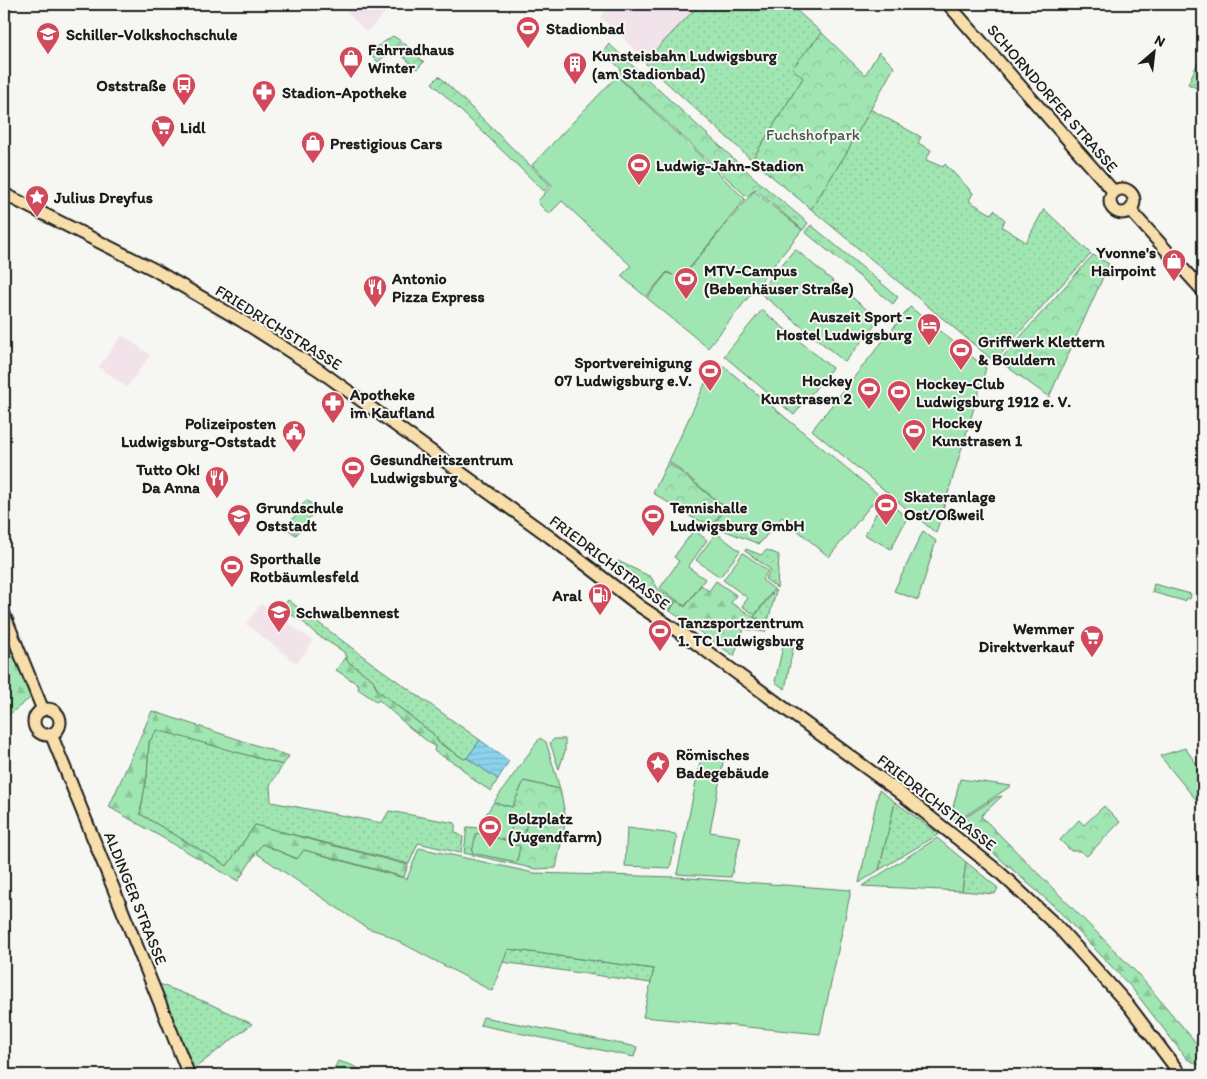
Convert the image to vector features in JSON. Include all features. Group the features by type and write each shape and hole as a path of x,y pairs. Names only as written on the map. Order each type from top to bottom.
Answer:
{"main road":[{"name":"SCHORNDORFER STRASSE","path":"948,4 1114,192"},
{"name":"SCHORNDORFER STRASSE","path":"1122,189 1130,193 1134,200 1130,210 1122,214 1113,210 1110,200 1114,192 1122,189"},
{"name":"FRIEDRICHSTRASSE","path":"4,194 152,269 242,321 319,370 550,537 641,607 694,642 895,789 992,866 1060,928 1129,1006 1181,1075"},
{"path":"1130,210 1203,291"},
{"path":"4,614 42,710"},
{"path":"50,709 58,716 59,727 51,734 44,734 36,727 35,717 42,710 50,709"},
{"name":"ALDINGER STRASSE","path":"51,734 189,1075"}],"shaded area":[{"path":"339,4 390,4 392,5 367,32"},
{"path":"612,4 700,4 646,60 600,17"},
{"path":"122,335 150,355 127,387 99,367"},
{"name":"Schwalbennest","path":"261,604 313,641 297,664 246,624"}],"green space":[{"path":"700,4 789,4 822,33 793,68 803,78 752,160 646,64 646,60"},
{"name":"Fuchshofpark","path":"822,33 865,75 879,52 894,67 847,152 811,209 752,160 803,78 792,68"},
{"path":"393,36 401,41 378,62 372,56 371,51"},
{"path":"403,42 424,62 417,69 395,49"},
{"path":"609,44 760,183 808,223 803,230 755,189 747,197 617,75 621,69 603,52"},
{"path":"1201,56 1203,57 1203,91 1188,84"},
{"path":"439,76 550,185 544,191 432,83"},
{"name":"Ludwig-Jahn-Stadion","path":"617,76 745,199 685,274 754,191 802,230 708,348 647,298 667,273 673,275 667,272 646,297 621,276 631,266 562,201 549,214 537,202 552,185 532,165"},
{"path":"870,109 921,137 918,143 931,150 926,160 943,167 945,164 973,193 969,201 991,214 994,210 1005,220 1002,227 1026,242 1044,209 1091,254 999,356 992,359 989,357 811,209 847,152"},
{"path":"811,225 898,297 893,304 805,232"},
{"path":"795,249 879,320 845,362 759,292"},
{"path":"1093,255 1109,264 1049,397 999,361"},
{"name":"Hockey-Club Ludwigsburg 1912 e. V.","path":"910,307 986,368 936,533 812,430"},
{"path":"762,310 832,368 794,415 724,356"},
{"path":"716,360 879,495 829,557 782,517 759,544 713,526 726,508 669,461"},
{"path":"668,462 725,508 712,525 693,518 653,493"},
{"name":"Skateranlage Ost/Oßweil","path":"884,498 907,518 891,549 865,535"},
{"path":"306,500 317,508 296,535 286,528"},
{"path":"694,530 707,540 688,567 705,579 685,606 660,588 679,561 674,557"},
{"path":"923,531 936,541 918,600 894,591"},
{"path":"716,533 740,551 720,577 696,560"},
{"path":"746,549 761,555 767,550 779,555 777,588 765,579 771,570 745,551"},
{"path":"743,553 768,571 762,580 774,589 755,615 742,606 748,598 723,580"},
{"path":"618,561 651,577 658,589 676,601 669,611 650,597 649,593 616,566"},
{"path":"716,581 736,595 731,603 767,625 765,632 744,629 734,656 670,611 676,601 685,607 701,585 709,591"},
{"path":"1154,584 1191,594 1190,599 1187,598 1184,601 1152,592"},
{"path":"776,591 767,625 754,617"},
{"path":"288,600 480,740 467,758 464,759 439,742 433,734 377,690 373,680 347,661 344,652 316,634 301,620 281,609"},
{"path":"4,624 34,695 7,716 4,715"},
{"path":"784,642 794,643 785,689 775,682"},
{"path":"346,656 347,661 373,680 377,690 433,734 439,743 464,759 467,758 498,779 491,791 474,780 459,766 434,751 435,747 379,700 377,702 358,689 359,685 336,670"},
{"path":"152,711 289,756 283,765 157,730 149,742 147,775 140,814 227,866 255,825 408,865 404,877 304,850 298,859 262,844 238,881 109,807"},
{"path":"157,729 283,765 270,785 271,802 382,823 389,811 455,823 455,832 463,837 461,853 418,843 409,864 255,825 227,866 140,814 147,775 149,742"},
{"path":"540,738 546,742 560,789 524,781 512,807 494,802"},
{"path":"554,739 565,739 565,751 559,769 550,743"},
{"path":"1185,748 1202,771 1197,801 1160,756"},
{"path":"702,753 724,757 710,832 741,837 731,877 677,874"},
{"path":"960,779 1011,786 957,821 951,816"},
{"path":"524,781 560,789 566,819 556,868 536,869 464,853 467,827 481,828 486,821 483,819 494,802 512,807"},
{"path":"879,790 895,802 879,870 859,883"},
{"path":"1002,796 981,816 1138,974 1198,1045 1203,1046 1203,1064 1201,1066 1187,1059 1131,987 1055,907 958,822 997,797"},
{"path":"895,802 939,834 879,870"},
{"path":"1104,806 1120,822 1087,856 1080,851 1071,851 1060,840 1079,820 1084,825"},
{"path":"514,815 528,818 524,836 510,834"},
{"path":"627,828 675,834 677,838 670,868 625,866"},
{"name":"Bolzplatz (Jugendfarm)","path":"476,833 509,841 508,843 520,846 517,862 472,853"},
{"path":"937,838 966,862 962,891 862,886"},
{"path":"262,844 297,859 304,850 407,879 419,848 534,873 676,877 851,890 820,1034 643,1017 654,969 508,949 492,991 383,933 367,928 256,853"},
{"path":"966,862 998,888 995,894 962,891"},
{"path":"508,949 654,969 651,983 502,962"},
{"path":"157,983 208,1003 252,1024 191,1071"},
{"path":"483,1017 637,1047 634,1057 480,1025"},
{"path":"338,1061 351,1065 372,1075 331,1075"}],"water":[{"path":"480,740 509,761 498,779 467,758"}],"place":[{"name":"Stadionbad","path":"528,49"},
{"name":"Schiller-Volkshochschule","path":"48,55"},
{"name":"Fahrradhaus Winter","path":"351,79"},
{"name":"Kunsteisbahn Ludwigsburg (am Stadionbad)","path":"575,85"},
{"name":"Oststraße","path":"184,106"},
{"name":"Stadion-Apotheke","path":"264,113"},
{"name":"Lidl","path":"163,148"},
{"name":"Prestigious Cars","path":"313,164"},
{"name":"Ludwig-Jahn-Stadion","path":"639,186"},
{"name":"Julius Dreyfus","path":"37,218"},
{"name":"Yvonne's Hairpoint","path":"1174,282"},
{"name":"MTV-Campus (Bebenhäuser Straße)","path":"686,300"},
{"name":"Antonio Pizza Express","path":"375,308"},
{"name":"Auszeit Sport - Hostel Ludwigsburg","path":"929,346"},
{"name":"Griffwerk Klettern & Bouldern","path":"961,371"},
{"name":"Sportvereinigung 07 Ludwigsburg e.V.","path":"710,392"},
{"name":"Hockey Kunstrasen 2","path":"869,410"},
{"name":"Hockey-Club Ludwigsburg 1912 e. V.","path":"899,413"},
{"name":"Apotheke im Kaufland","path":"333,424"},
{"name":"Hockey Kunstrasen 1","path":"914,452"},
{"name":"Polizeiposten Ludwigsburg-Oststadt","path":"294,453"},
{"name":"Gesundheitszentrum Ludwigsburg","path":"353,489"},
{"name":"Tutto Ok! Da Anna","path":"217,499"},
{"name":"Skateranlage Ost/Oßweil","path":"886,526"},
{"name":"Grundschule Oststadt","path":"239,537"},
{"name":"Tennishalle Ludwigsburg GmbH","path":"653,537"},
{"name":"Sporthalle Rotbäumlesfeld","path":"232,588"},
{"name":"Aral","path":"600,616"},
{"name":"Schwalbennest","path":"279,633"},
{"name":"Tanzsportzentrum 1. TC Ludwigsburg","path":"660,652"},
{"name":"Wemmer Direktverkauf","path":"1092,658"},
{"name":"Römisches Badegebäude","path":"658,784"},
{"name":"Bolzplatz (Jugendfarm)","path":"490,848"}]}
